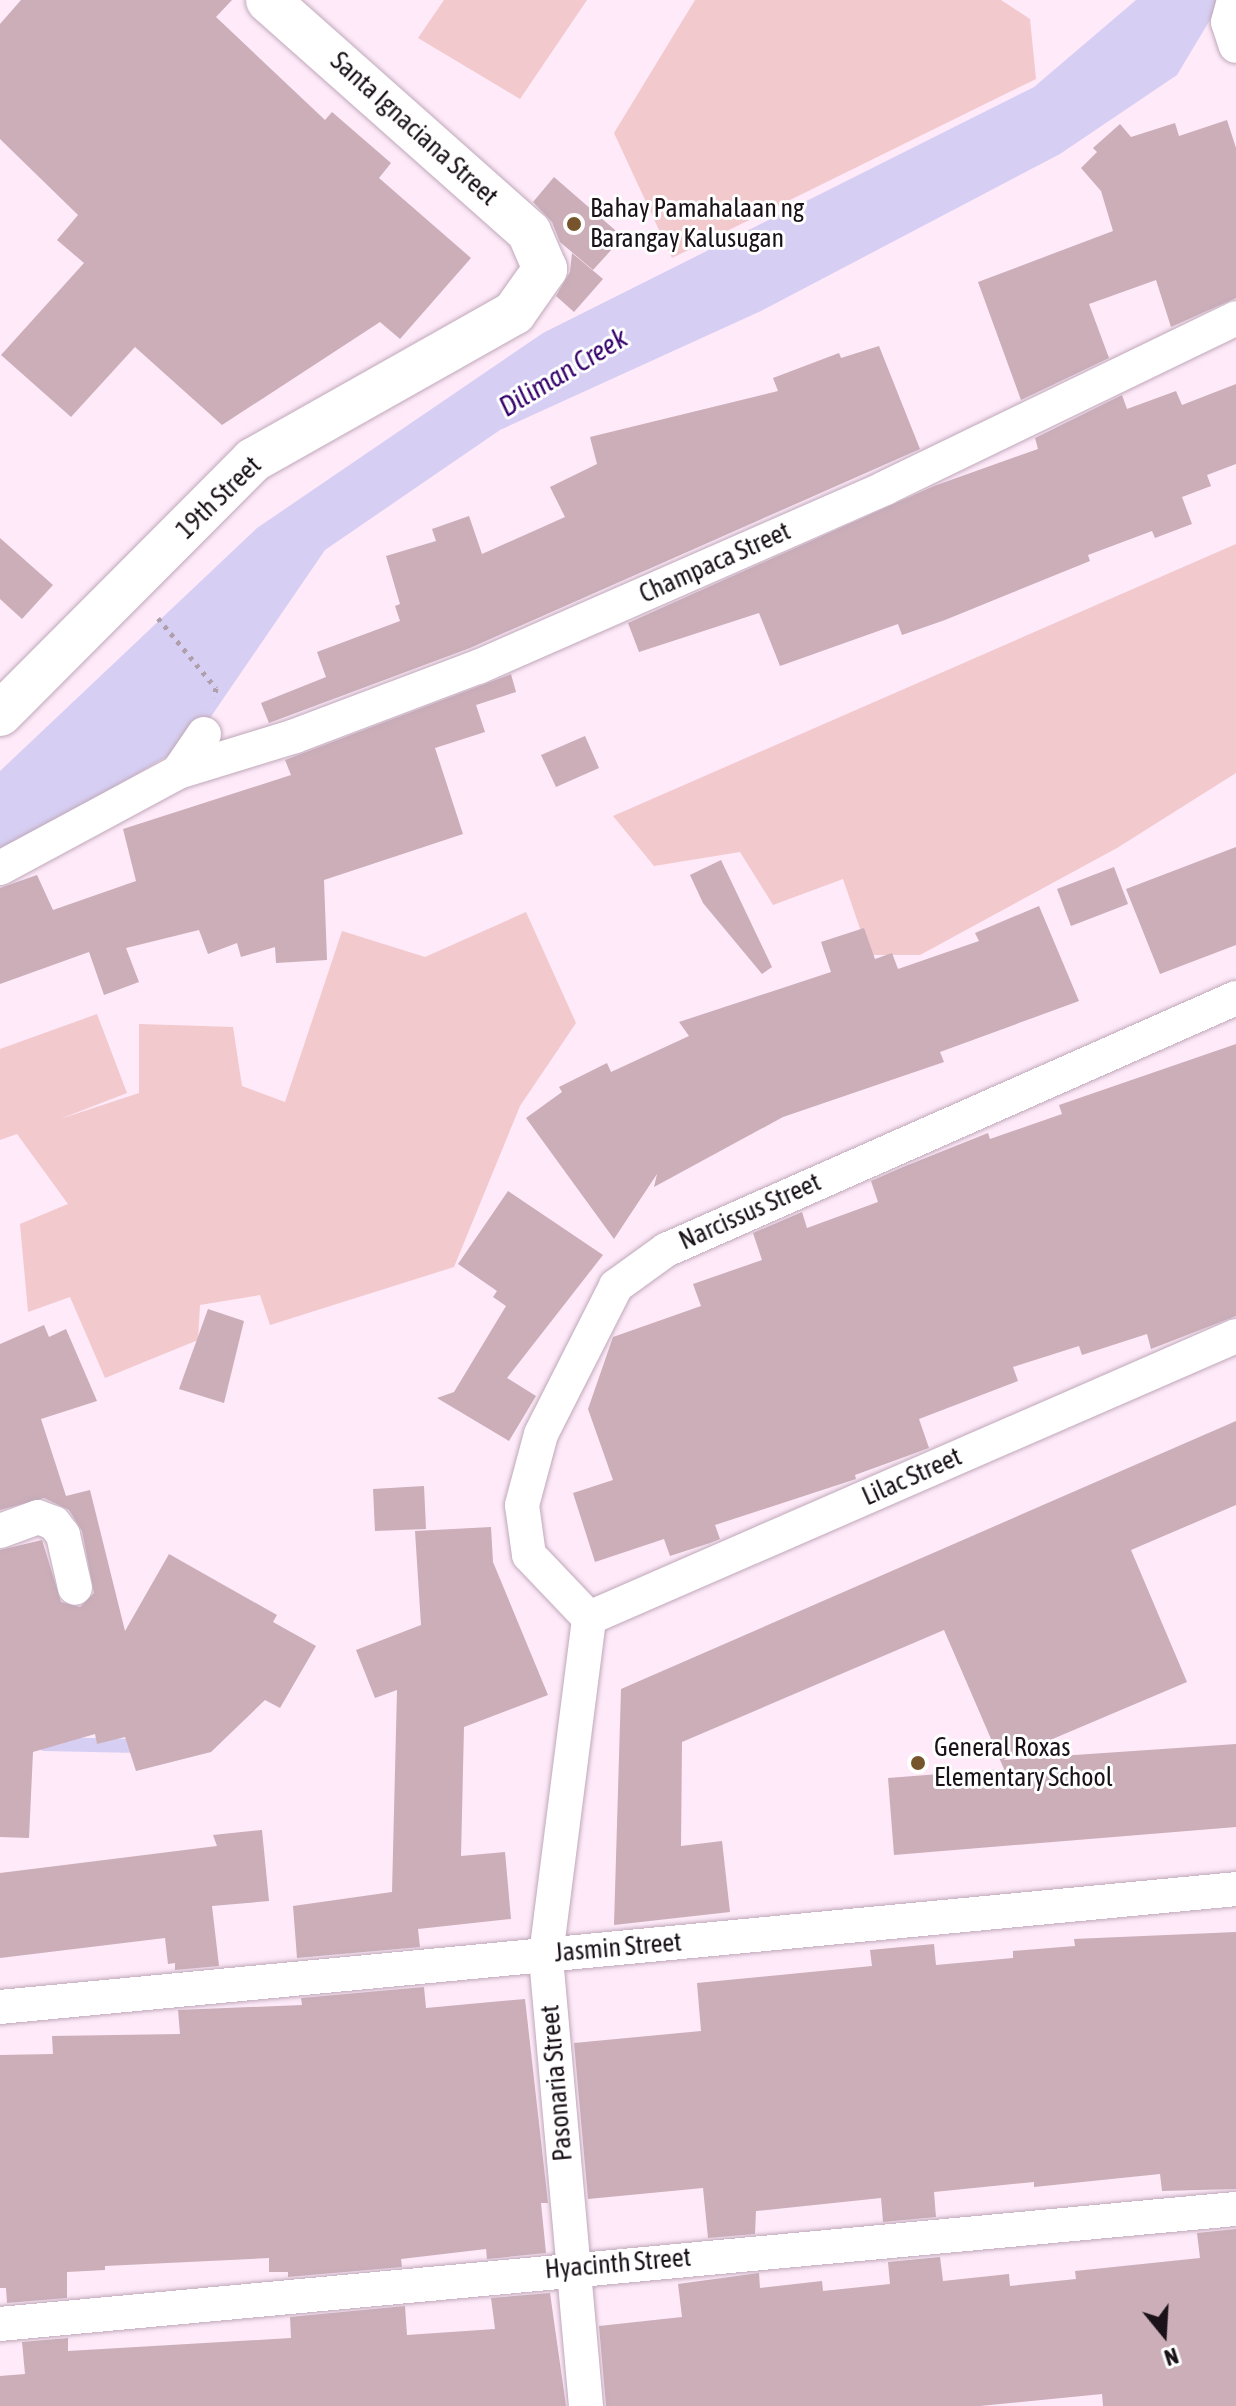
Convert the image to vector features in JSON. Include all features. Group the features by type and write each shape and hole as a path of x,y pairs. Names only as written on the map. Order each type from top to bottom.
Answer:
{"street":[{"name":"Santa Ignaciana Street","path":"268,0 529,232 545,269"},
{"path":"1234,0 1228,22 1236,46"},
{"name":"19th Street","path":"0,714 253,460 514,313 545,269"},
{"name":"Champaca Street","path":"0,868 178,772 295,736 478,667 885,488 1236,318"},
{"path":"178,772 204,734"},
{"name":"Narcissus Street","path":"589,1618 529,1555 522,1505 541,1434 616,1286 666,1250 1236,998"},
{"name":"Lilac Street","path":"589,1618 1236,1336"},
{"path":"0,1531 38,1517 54,1523 63,1535 75,1588"},
{"name":"Pasonaria Street","path":"586,2406 546,1955 589,1618"},
{"name":"Jasmin Street","path":"0,2007 1236,1889"},
{"name":"Hyacinth Street","path":"0,2324 1236,2209"}],"path":[{"path":"149,607 216,688"}],"shaded area":[{"path":"444,0 587,0 520,99 418,38"},
{"path":"695,0 1001,0 1030,19 1036,79 672,258 614,133"},
{"path":"1236,544 1236,773 1117,848 920,955 869,955 843,879 773,905 740,852 654,866 613,816"},
{"path":"526,912 576,1023 520,1106 454,1267 270,1325 260,1295 200,1305 198,1340 105,1378 70,1297 28,1312 20,1224 68,1204 17,1134 0,1140 0,1049 97,1014 127,1093 60,1119 139,1093 139,1024 233,1027 242,1086 285,1102 342,931 425,957"}],"water":[{"name":"Diliman Creek","path":"1136,0 1222,0 1177,75 1060,154 761,311 500,430 325,550 195,740 0,854 0,771 257,528 543,333 1034,87"}],"building":[{"path":"21,0 232,0 216,17 325,120 332,112 391,163 379,178 471,258 400,339 380,322 222,425 135,347 71,417 1,355 84,263 57,240 78,215 0,139 0,24"},
{"path":"1227,120 1236,148 1236,298 1171,327 1156,280 1089,304 1109,358 1021,400 978,282 1113,231 1101,191 1081,168 1097,152 1093,148 1120,124 1131,137 1175,123 1179,136"},
{"name":"Bahay Pamahalaan ng Barangay Kalusugan","path":"554,177 623,237 593,270 560,242 552,222 533,202"},
{"path":"572,253 603,279 574,312 556,296 570,272"},
{"path":"879,346 920,449 470,648 269,723 261,703 326,677 317,652 400,621 395,606 400,604 386,556 436,541 432,529 469,516 482,554 565,517 550,487 597,464 590,437 778,391 773,378 839,353 841,358"},
{"path":"1236,384 1236,464 1207,475 1211,486 1182,497 1192,524 1155,538 1152,531 1088,555 1090,561 902,635 898,624 780,666 759,613 639,652 628,623 934,486 1038,449 1035,438 1122,395 1127,409 1176,391 1182,405"},
{"path":"0,538 53,585 22,619 0,599"},
{"path":"511,674 516,692 476,705 485,732 435,748 463,834 324,880 327,960 276,963 275,947 241,957 237,943 208,954 199,930 126,948 139,982 104,995 89,952 0,984 0,888 37,875 53,910 136,881 123,829 291,775 285,760"},
{"path":"585,736 599,768 556,787 541,755"},
{"path":"1236,847 1236,945 1160,974 1126,889"},
{"path":"721,860 772,967 762,974 703,903 690,875"},
{"path":"1114,867 1128,904 1071,926 1057,889"},
{"path":"1039,906 1079,1001 940,1052 944,1062 783,1117 654,1187 657,1174 614,1239 526,1118 562,1092 559,1087 607,1063 611,1072 689,1036 679,1022 831,972 821,942 864,928 875,959 892,953 898,969 979,941 975,933"},
{"path":"1236,1044 1236,1316 1151,1349 1147,1334 1082,1355 1079,1346 1013,1367 1018,1381 919,1419 929,1448 855,1475 856,1479 715,1525 720,1539 710,1543 670,1556 664,1539 595,1562 573,1493 613,1480 588,1409 613,1337 701,1306 693,1284 762,1260 753,1233 802,1212 807,1228 878,1202 871,1181 988,1133 990,1139 1062,1114 1059,1105"},
{"path":"508,1191 603,1255 507,1378 536,1396 509,1441 437,1398 454,1392 506,1306 493,1297 497,1291 458,1264"},
{"path":"208,1309 244,1321 224,1403 179,1389"},
{"path":"44,1325 49,1337 66,1329 97,1401 41,1419 66,1496 90,1490 125,1631 169,1554 277,1615 273,1622 316,1646 280,1708 265,1700 211,1752 136,1771 125,1737 97,1744 95,1734 33,1752 29,1838 0,1837 0,1550 42,1540 61,1602 80,1607 94,1593 82,1531 69,1510 44,1498 0,1510 0,1344"},
{"path":"1236,1421 1236,1505 1131,1550 1187,1682 1003,1760 1236,1744 1236,1827 894,1855 888,1778 1004,1769 944,1630 682,1742 681,1846 722,1841 730,1912 614,1925 621,1689"},
{"path":"424,1486 426,1529 375,1531 373,1489"},
{"path":"491,1527 493,1562 548,1695 464,1727 461,1856 505,1852 511,1919 418,1929 420,1947 297,1958 293,1906 392,1892 397,1690 375,1698 356,1650 421,1625 415,1531"},
{"path":"262,1830 269,1901 212,1906 219,1966 175,1970 175,1963 168,1964 165,1938 0,1958 0,1873 217,1846 213,1835"},
{"path":"1236,1932 1236,2189 1162,2191 1160,2174 1034,2187 1034,2182 934,2192 936,2217 883,2222 881,2198 756,2211 755,2234 708,2238 703,2188 588,2199 574,2043 701,2031 697,1983 872,1966 870,1950 934,1944 936,1965 1013,1958 1013,1951 1075,1946 1074,1939"},
{"path":"424,1987 426,2008 525,1999 548,2203 541,2203 546,2253 487,2259 486,2249 401,2259 402,2267 288,2277 288,2272 269,2272 269,2258 105,2266 105,2270 67,2272 67,2298 7,2303 6,2288 0,2288 0,2055 53,2054 52,2036 180,2034 178,2010 302,2005 301,1998"},
{"path":"1236,2229 1236,2406 1103,2406 1102,2394 980,2406 606,2406 599,2326 682,2317 678,2284 759,2273 760,2288 822,2281 823,2291 890,2284 888,2262 940,2257 943,2281 1009,2274 1010,2286 1076,2279 1075,2271 1200,2258 1197,2233"},
{"path":"550,2293 566,2406 0,2406 0,2376 25,2374 22,2342 68,2338 68,2351 291,2338 290,2317 405,2306 407,2335 495,2329 491,2298"}],"waterway":[{"path":"44,1744 139,1746"}],"place":[{"name":"Bahay Pamahalaan ng Barangay Kalusugan","path":"574,224"},
{"name":"General Roxas Elementary School","path":"918,1763"}]}
